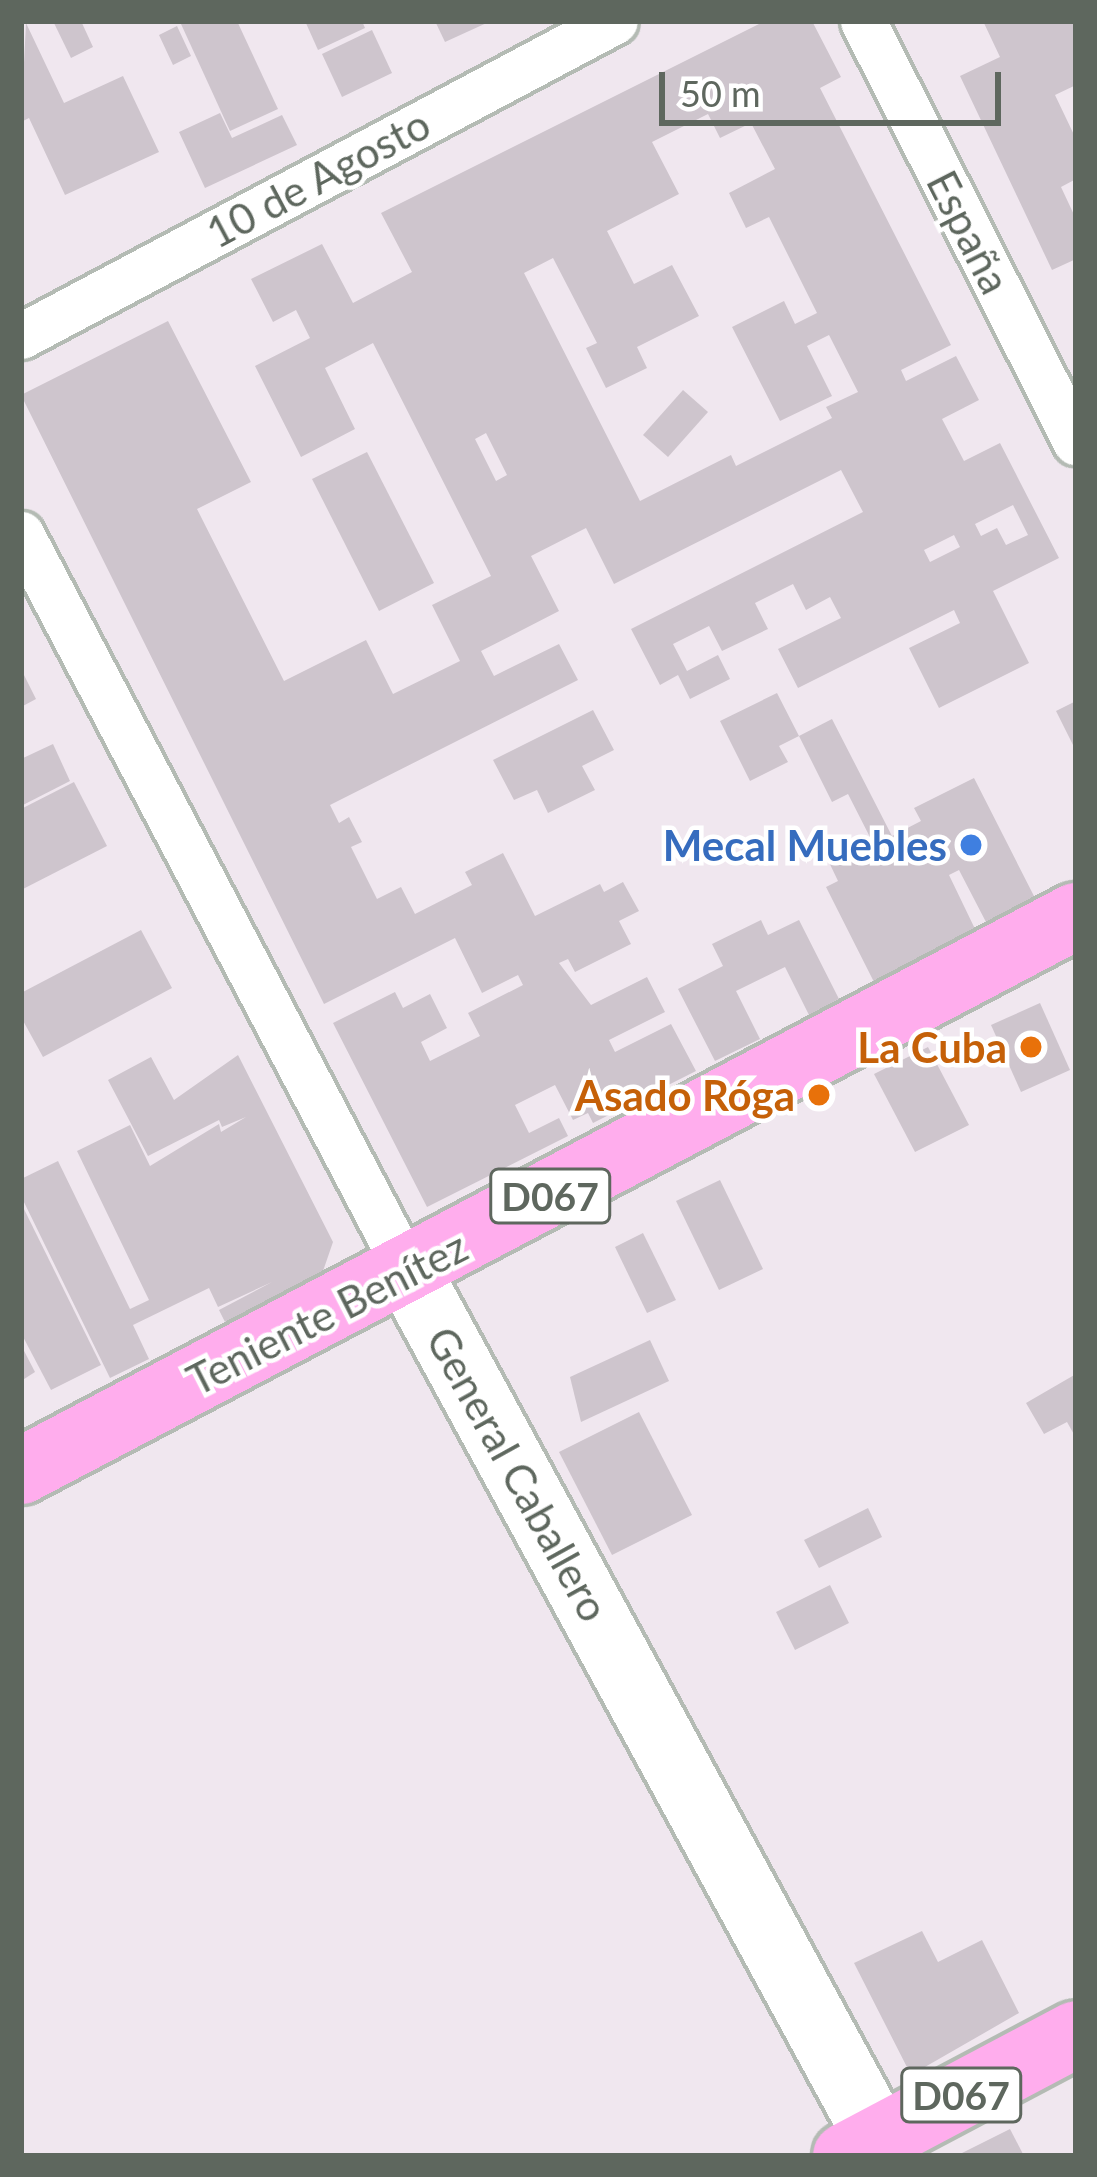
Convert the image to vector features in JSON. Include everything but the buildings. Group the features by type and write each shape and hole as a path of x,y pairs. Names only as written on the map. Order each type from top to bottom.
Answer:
{"main road":[{"name":"Teniente Benítez","path":"21,1471 408,1272 1076,916"},
{"name":"D067","path":"871,2150 1076,2034"}],"street":[{"name":"10 de Agosto","path":"21,336 615,21"},
{"name":"España","path":"863,21 1076,442"},
{"name":"General Caballero","path":"21,534 871,2150"}],"place":[{"name":"Mecal Muebles","path":"971,845"},
{"name":"La Cuba","path":"1031,1047"},
{"name":"Asado Róga","path":"819,1095"}]}
